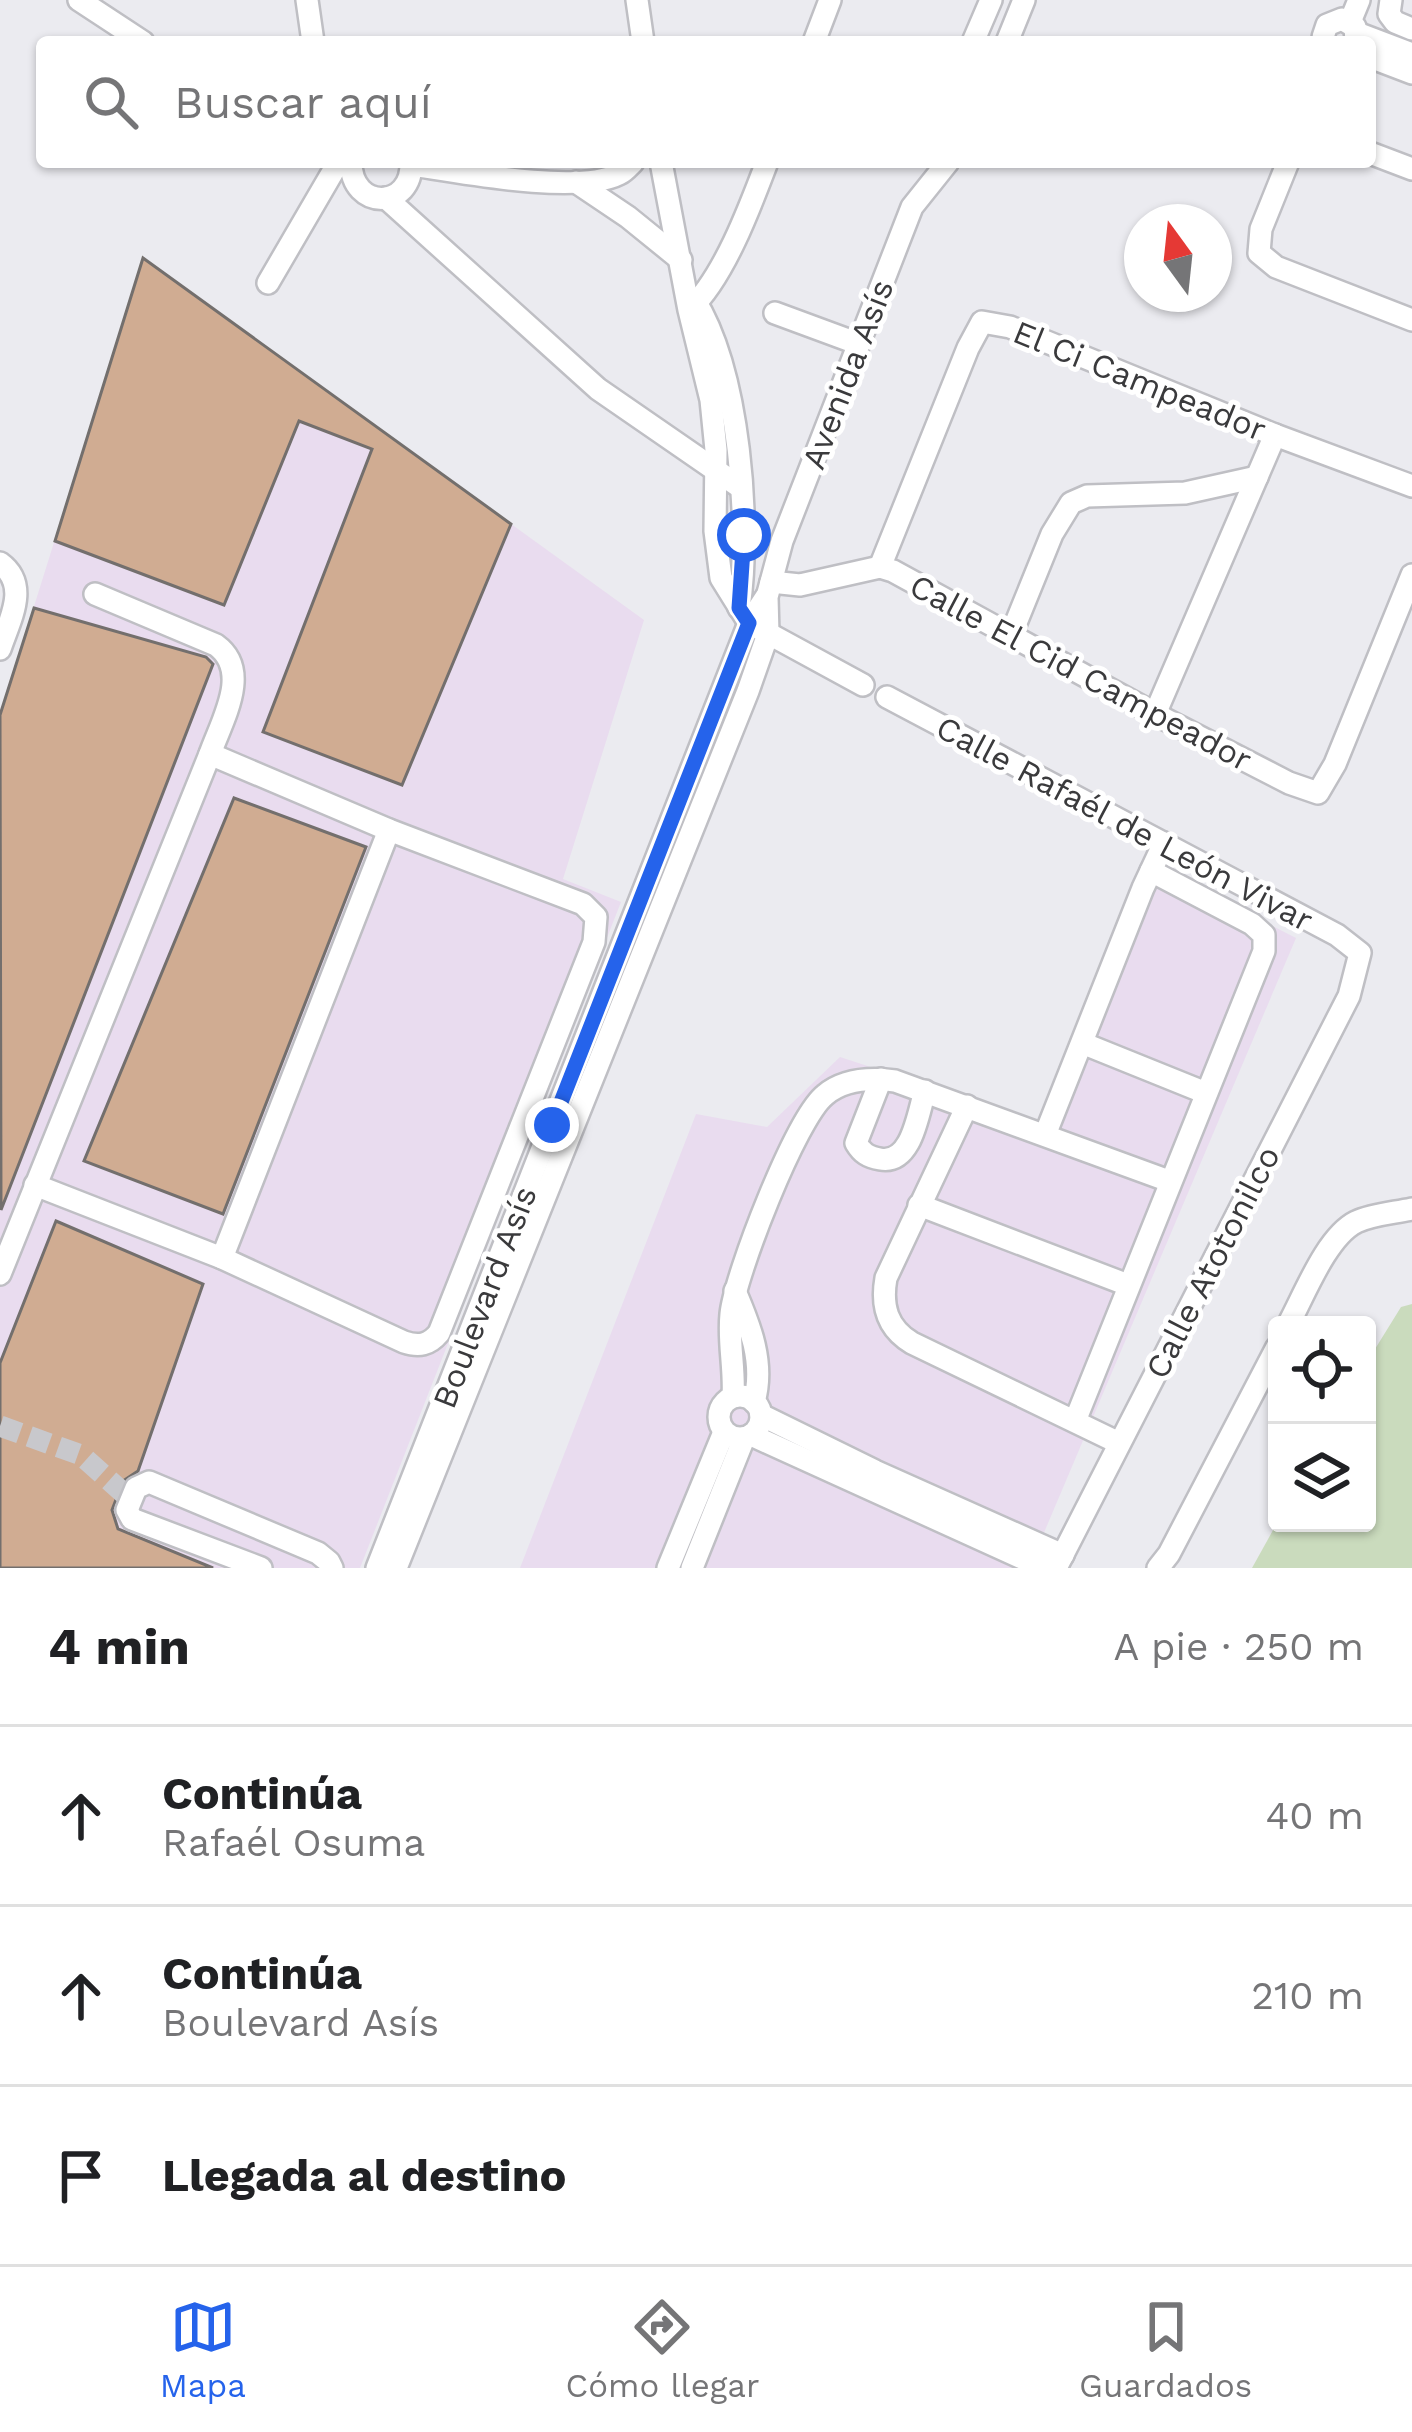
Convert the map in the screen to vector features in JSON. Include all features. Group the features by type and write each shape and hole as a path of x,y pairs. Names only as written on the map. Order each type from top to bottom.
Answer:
{"street":[{"path":"79,0 134,36"},
{"path":"307,0 312,36"},
{"path":"637,0 642,36"},
{"path":"816,36 830,0"},
{"path":"976,36 991,0"},
{"path":"1009,36 1024,0"},
{"path":"1324,36 1332,21 1349,23 1359,0"},
{"path":"1391,0 1389,14 1412,29"},
{"path":"1376,36 1412,54"},
{"path":"1376,59 1412,73"},
{"path":"1376,155 1412,169"},
{"path":"268,283 343,168"},
{"path":"345,168 364,194 386,198 406,187 412,168"},
{"path":"440,168 576,182 604,179 626,168"},
{"path":"662,168 711,400 721,578 752,622 863,685"},
{"path":"690,300 714,279 765,168"},
{"path":"911,207 923,168"},
{"name":"Avenida Asís","path":"752,622 769,589 782,542 911,207 943,168"},
{"path":"1286,168 1261,229 1258,253 1276,267 1412,320"},
{"path":"576,182 681,260"},
{"path":"386,198 598,388 740,487"},
{"path":"690,300 720,357 735,430 752,622"},
{"path":"775,313 860,344"},
{"name":"El Ci Campeador","path":"880,567 982,322 1010,327 1412,487"},
{"path":"1155,714 1275,435"},
{"path":"1011,635 1052,534 1071,503 1087,496 1185,493 1257,477"},
{"path":"0,563 14,576 17,587 0,649"},
{"name":"Calle El Cid Campeador","path":"769,589 880,567 893,571 1155,714 1289,783 1318,793 1335,764 1412,574"},
{"path":"0,1274 210,754 234,677 226,652 94,594"},
{"name":"Boulevard Asís","path":"396,1568 506,1269 644,920 684,788 752,622"},
{"name":"Boulevard Asís","path":"644,920 706,795 752,622"},
{"name":"Calle Rafaél de León Vivar","path":"887,697 1337,935 1360,953"},
{"path":"35,1185 222,1258 404,1342 422,1345 434,1339 594,943 596,916 584,904 389,830 210,754"},
{"path":"684,788 706,795"},
{"path":"222,1258 389,830"},
{"path":"1045,1135 1164,843"},
{"path":"1075,1420 1264,951 1264,935 1252,924 1150,872"},
{"name":"Calle Atotonilco","path":"1054,1564 1349,996 1360,953"},
{"path":"1082,1042 1206,1093"},
{"path":"692,1568 759,1373 752,1332 735,1290 791,1145 828,1092 847,1083 881,1079 1169,1181"},
{"path":"881,1079 856,1143 865,1155 883,1160 892,1160 905,1148 925,1091"},
{"path":"967,1106 886,1278 883,1295 891,1324 912,1343 1119,1443"},
{"path":"919,1205 1128,1285"},
{"path":"1293,1316 1325,1255 1347,1228 1360,1220 1412,1209"},
{"name":"Boulevard Asís","path":"377,1568 506,1269"},
{"path":"1165,1563 1268,1364"},
{"path":"744,1420 1054,1564"},
{"path":"668,1568 744,1420"},
{"path":"261,1568 132,1519 127,1510 136,1488 149,1482 182,1495 318,1553 332,1568"}],"shaded area":[{"path":"143,258 644,620 563,879 621,902 360,1568 0,1568 0,715"},
{"path":"1146,861 1296,938 1029,1568 520,1568 696,1114 767,1127 840,1057 1042,1123"}],"green space":[{"path":"1412,1304 1412,1568 1252,1568 1272,1532 1376,1532 1376,1347 1401,1307"}],"building":[{"path":"143,258 511,524 402,785 263,732 372,449 299,421 224,605 55,541"},
{"path":"34,608 206,657 213,664 1,1210 0,715"},
{"path":"234,798 366,847 223,1214 84,1161"},
{"path":"56,1221 203,1284 138,1471 123,1481 112,1510 118,1529 213,1568 0,1568 0,1363"}],"tunnel":[{"path":"0,1426 81,1455 129,1498"}],"route":[{"path":"552,1125 749,623 739,608 744,535"}]}
